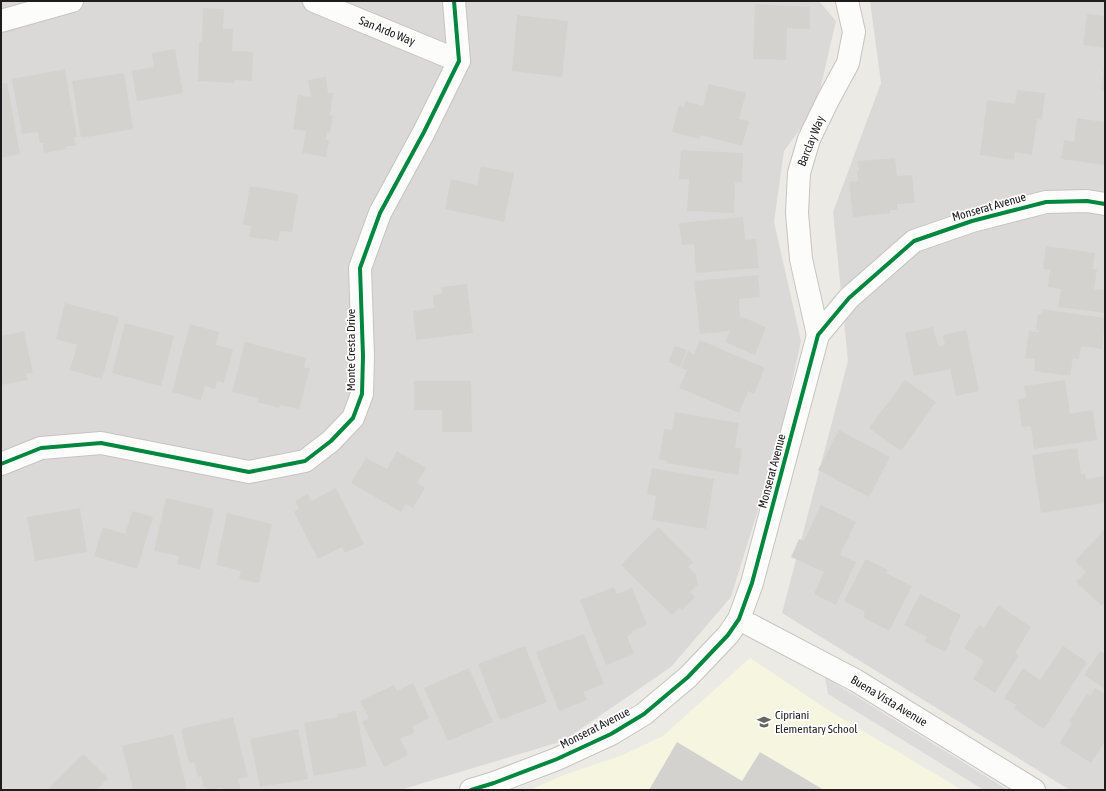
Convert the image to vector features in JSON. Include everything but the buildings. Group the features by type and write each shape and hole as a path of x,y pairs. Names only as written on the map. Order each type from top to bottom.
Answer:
{"street":[{"path":"1,21 72,1"},
{"name":"San Ardo Way","path":"314,1 459,61"},
{"path":"454,1 459,61"},
{"name":"Barclay Way","path":"818,335 801,259 797,212 798,173 809,139 848,63 854,32 847,1"},
{"name":"Monte Cresta Drive","path":"1,464 41,448 101,443 249,472 305,461 331,441 353,418 362,394 363,356 360,268 380,213 424,132 459,61"},
{"name":"Monserat Avenue","path":"471,790 494,783 557,759 611,734 644,714 688,676 728,635 739,619 752,583 818,335 849,298 914,241 972,221 1046,202 1087,201 1105,204"},
{"name":"Buena Vista Avenue","path":"739,619 856,680 1034,790"}],"shaded area":[{"path":"1,1 819,1 836,21 816,107 784,151 774,222 801,341 779,442 731,597 671,667 563,741 400,790 1,790"},
{"path":"870,1 1105,1 1105,790 1070,790 782,613 848,361 833,212 881,83"},
{"name":"Cipriani Elementary School","path":"750,658 826,709 962,790 530,790 564,775 623,755 663,736"},
{"path":"825,677 1008,790 984,790 828,694"}],"cycle path":[{"path":"1,464 41,448 101,443 249,472 305,461 331,441 353,418 362,394 363,356 360,268 380,213 424,132 459,61 454,1"},
{"path":"471,790 494,783 557,759 611,734 644,714 688,677 728,635 739,619 752,583 818,335 849,298 914,241 972,221 1046,202 1087,201 1105,204"}],"place":[{"name":"Cipriani Elementary School","path":"764,722"}]}
